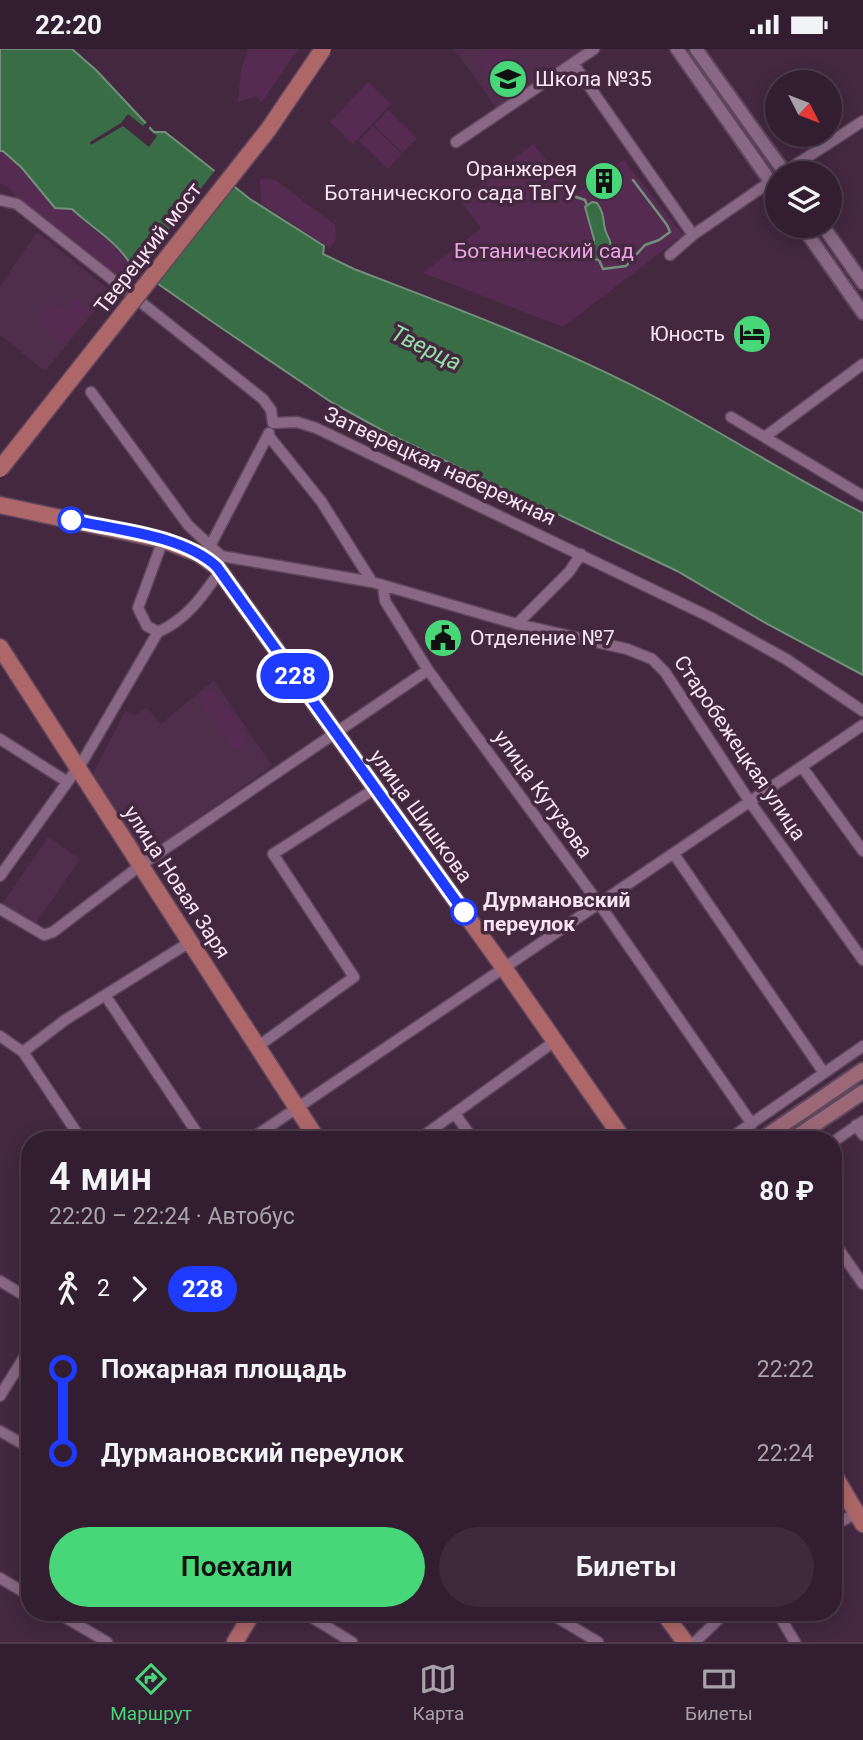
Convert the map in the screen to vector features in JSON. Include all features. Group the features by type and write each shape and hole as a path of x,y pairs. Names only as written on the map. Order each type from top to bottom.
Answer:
{"main road":[{"name":"Тверецкий мост","path":"0,457 255,135 315,49"},
{"name":"Тверецкий мост","path":"0,469 262,138 323,49"},
{"name":"Старобежецкая улица","path":"0,505 163,540 213,558"},
{"name":"улица Шишкова","path":"213,558 617,1131"},
{"name":"улица Новая Заря","path":"0,647 312,1131"},
{"path":"774,1131 863,1070"},
{"path":"805,1131 863,1092"},
{"path":"842,1486 861,1515"},
{"path":"235,1642 248,1621"},
{"path":"670,1621 685,1642"}],"street":[{"path":"456,142 594,49"},
{"path":"677,49 765,169"},
{"path":"696,49 775,161"},
{"path":"573,63 693,235"},
{"path":"802,161 863,121"},
{"path":"670,255 693,235 765,189"},
{"path":"0,200 17,204 263,399 271,410 273,423 189,613 175,625 158,632 77,767 0,876"},
{"path":"811,238 861,309"},
{"path":"831,238 863,283"},
{"path":"766,436 863,364"},
{"name":"улица Шишкова","path":"91,392 213,558"},
{"path":"731,417 863,496"},
{"name":"Затверецкая набережная","path":"273,423 297,422 316,428 581,554 710,617 786,659 863,711"},
{"path":"268,435 321,501 372,582"},
{"path":"158,632 147,626 138,608 163,540"},
{"path":"517,624 569,572 581,554"},
{"name":"Старобежецкая улица","path":"213,558 372,582 517,624 627,649 652,659 670,678 750,802 863,960"},
{"name":"улица Кутузова","path":"383,586 385,601 428,670 600,905 751,1124"},
{"path":"0,909 44,936 53,932 141,865 428,670"},
{"path":"263,1131 863,725"},
{"path":"0,739 66,781"},
{"path":"802,767 863,851"},
{"path":"257,1047 354,977 273,854 376,788"},
{"path":"674,854 824,1073"},
{"path":"23,1052 65,1020 190,942"},
{"path":"105,995 196,1131"},
{"path":"0,1036 23,1052 76,1131"},
{"path":"431,1131 555,1041"},
{"path":"741,1131 863,1046"},
{"path":"455,1114 467,1131"},
{"path":"842,1136 860,1123 863,1135"},
{"path":"842,1254 863,1284"},
{"path":"0,1281 21,1294"},
{"path":"0,1397 21,1363"},
{"path":"0,1431 21,1443"},
{"path":"842,1523 861,1515"},
{"path":"0,1578 21,1591"},
{"path":"71,1621 107,1642"},
{"path":"318,1621 352,1642"},
{"path":"563,1621 598,1642"},
{"path":"695,1642 717,1621"},
{"path":"782,1621 794,1642"}],"shaded area":[{"name":"Школа №35","path":"454,49 582,49 498,110"},
{"path":"37,232 111,291 45,371 0,335 0,286"},
{"path":"214,680 272,766 143,857 93,774 125,711 136,716 146,707 161,724"},
{"path":"48,837 80,859 35,925 3,903"}],"green space":[{"path":"249,49 298,49 261,103 256,96 238,102 241,69"},
{"path":"487,49 508,49 531,79 505,98 475,58"},
{"path":"683,49 687,49 768,161 765,161 765,165"},
{"path":"368,82 391,104 353,144 330,122"},
{"path":"388,110 417,138 403,153 374,125"},
{"path":"373,126 402,154 388,169 359,141"},
{"name":"Ботанический сад","path":"533,144 575,195 624,160 683,235 563,327 423,273 481,228 460,200"},
{"path":"3,150 40,191 72,209 89,226 122,250 131,265 121,281 20,202 8,187 0,184 0,151"},
{"path":"260,179 275,180 335,225 336,239 330,248 261,203"},
{"path":"76,299 91,311 63,345 44,328 38,318 52,301 66,311"},
{"path":"208,689 225,704 243,729 247,742 242,747 236,748 230,744 201,705 200,695"}],"water":[{"name":"Тверца","path":"0,49 72,49 97,71 154,132 165,132 250,199 324,246 323,254 354,269 518,333 638,388 863,513 863,675 769,625 677,571 389,434 331,402 131,265 111,242 72,209 55,208 22,168 0,151"},
{"path":"592,202 597,203 600,208 610,241 601,260 591,259 594,239 585,207"}],"pier":[{"path":"128,114 143,126 148,121 152,124 148,129 157,136 149,147 123,126 91,145 90,142 121,123"},
{"path":"217,168 235,182 155,285 136,271"}],"waterway":[{"path":"599,260 603,269 626,266 645,245 670,232 633,180"},
{"path":"561,187 585,200 587,205"}],"bus line":[{"name":"228","path":"71,520 171,542 200,554 217,567 464,912"}],"place":[{"name":"Школа №35","path":"508,79"},
{"name":"Оранжерея Ботанического сада ТвГУ","path":"604,181"},
{"name":"Юность","path":"752,334"},
{"name":"Отделение №7","path":"443,638"},
{"name":"Дурмановский переулок","path":"464,912"}]}
